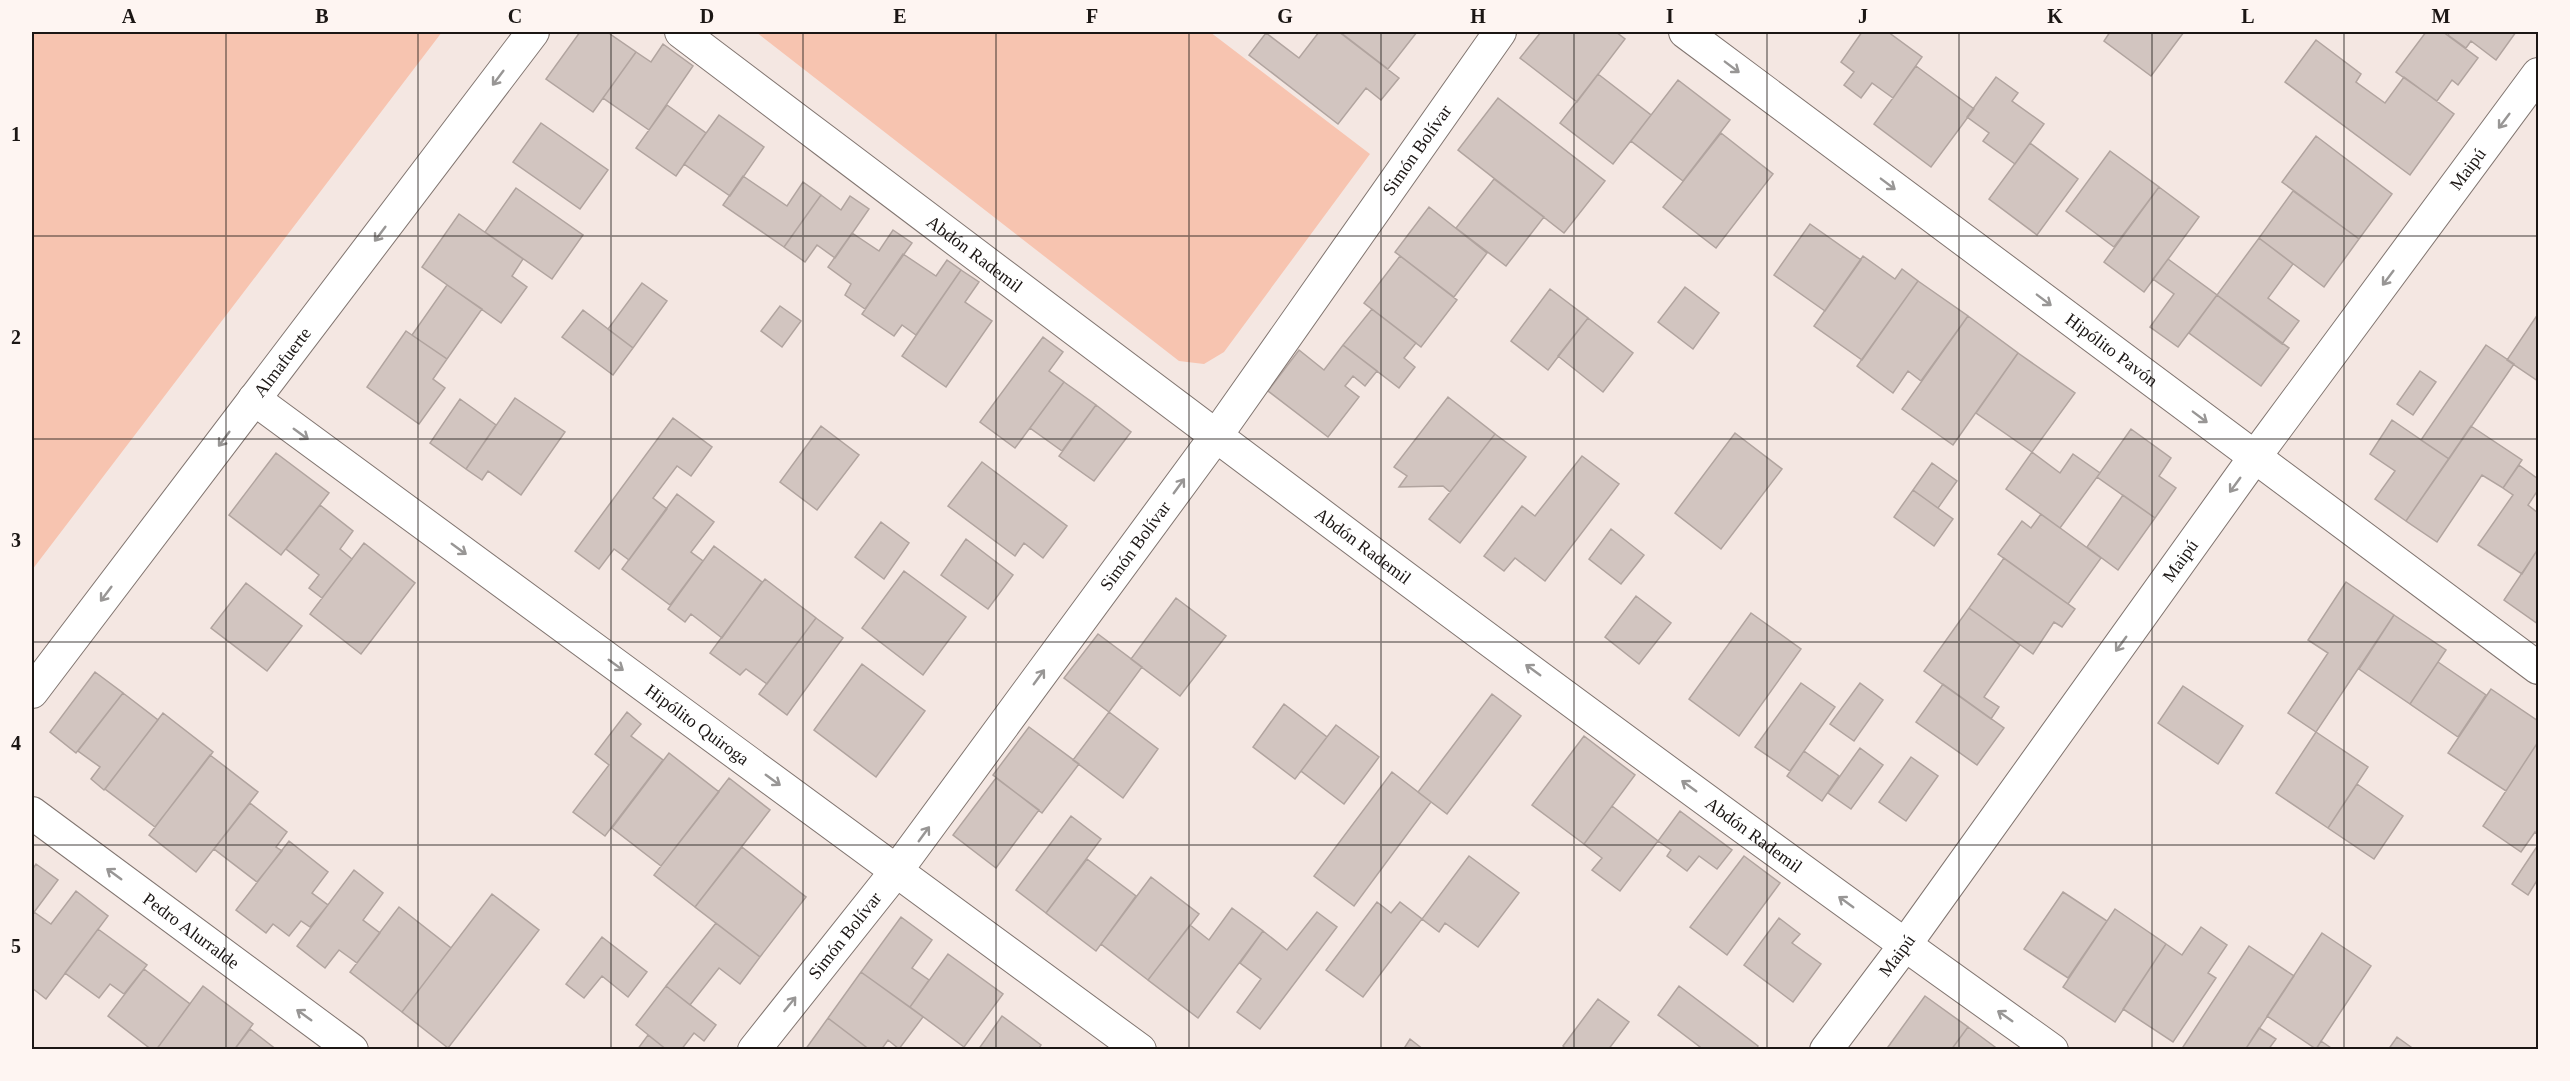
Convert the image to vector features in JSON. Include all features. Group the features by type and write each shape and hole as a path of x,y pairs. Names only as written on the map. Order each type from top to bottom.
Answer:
{"street":[{"name":"Almafuerte","path":"32,692 533,32"},
{"name":"Abdón Rademil","path":"681,32 1216,436 1905,945 2052,1050"},
{"name":"Simón Bolívar","path":"754,1050 897,870 1216,436 1500,32"},
{"name":"Hipólito Pavón","path":"1685,32 2538,668"},
{"name":"Maipú","path":"1826,1050 1905,945 2254,458 2538,74"},
{"name":"Hipólito Quiroga","path":"254,399 1140,1050"},
{"name":"Pedro Alurralde","path":"32,813 352,1050"}],"shaded area":[{"path":"32,32 442,32 32,570"},
{"path":"756,32 1210,32 1370,154 1224,352 1204,364 1179,361"}],"building":[{"path":"580,32 607,32 636,52 593,112 546,79"},
{"path":"1319,32 1339,32 1399,78 1381,100 1366,88 1338,124 1249,55 1266,33 1299,58"},
{"path":"1340,32 1417,32 1388,69"},
{"path":"1541,32 1616,32 1625,39 1577,102 1520,58"},
{"path":"1862,32 1888,32 1922,57 1893,98 1872,83 1861,98 1844,85 1854,72 1841,62"},
{"path":"2110,32 2184,32 2151,76 2104,41"},
{"path":"2426,32 2443,32 2478,58 2458,85 2452,80 2437,101 2396,72"},
{"path":"2450,32 2516,32 2496,60 2471,41 2466,48 2448,35"},
{"path":"2316,40 2361,74 2356,82 2385,103 2404,77 2454,114 2410,175 2285,82"},
{"path":"663,44 693,66 649,130 603,98 636,52 651,62"},
{"path":"1916,66 1974,109 1931,167 1874,124"},
{"path":"1598,74 1651,115 1613,164 1560,123"},
{"path":"1996,77 2018,93 2012,101 2044,124 2015,164 1983,141 1989,133 1967,117"},
{"path":"1678,80 1730,120 1683,181 1631,141"},
{"path":"1498,98 1605,181 1564,233 1458,150"},
{"path":"667,105 706,133 676,176 636,148"},
{"path":"719,115 764,147 730,196 684,164"},
{"path":"541,123 608,170 580,209 513,162"},
{"path":"1721,133 1773,174 1716,248 1663,207"},
{"path":"2316,136 2392,194 2359,239 2282,182"},
{"path":"2030,143 2078,179 2037,235 1989,199"},
{"path":"2110,151 2159,187 2114,247 2066,211"},
{"path":"743,176 787,206 803,182 821,195 784,247 723,205"},
{"path":"1494,179 1544,217 1506,266 1456,228"},
{"path":"2159,187 2199,217 2144,292 2104,262"},
{"path":"516,188 583,235 552,279 485,232"},
{"path":"2293,191 2359,239 2324,287 2259,238"},
{"path":"821,195 841,210 850,196 869,209 835,258 817,245 805,262 784,247"},
{"path":"1429,207 1487,253 1454,297 1395,252"},
{"path":"459,214 523,259 512,276 527,287 501,323 422,267"},
{"path":"1810,224 1861,260 1825,311 1774,275"},
{"path":"893,230 912,243 865,309 845,295 851,284 828,267 852,233 879,251"},
{"path":"2259,238 2293,264 2268,298 2299,321 2282,344 2217,295"},
{"path":"903,254 936,276 947,260 961,270 916,335 902,325 894,336 862,314"},
{"path":"1400,256 1457,300 1421,347 1364,303"},
{"path":"1863,256 1895,279 1902,269 1918,281 1862,360 1814,326"},
{"path":"2168,259 2217,295 2178,347 2150,327 2174,294 2153,279"},
{"path":"961,270 979,282 965,302 992,321 946,387 902,356"},
{"path":"1918,281 1968,316 1921,381 1908,371 1893,393 1857,366"},
{"path":"642,283 667,301 633,348 608,329"},
{"path":"447,285 482,309 447,359 412,335"},
{"path":"1685,287 1719,313 1693,349 1658,322"},
{"path":"1550,289 1588,318 1548,370 1511,341"},
{"path":"2217,295 2289,348 2261,386 2189,333"},
{"path":"780,306 801,321 782,347 761,331"},
{"path":"1372,309 1416,343 1404,358 1415,367 1399,388 1343,345"},
{"path":"583,310 633,348 613,375 562,337"},
{"path":"2538,314 2538,381 2507,360"},
{"path":"1968,316 2018,353 1953,445 1902,409"},
{"path":"1588,318 1633,353 1603,392 1558,356"},
{"path":"406,331 447,359 433,379 445,388 419,424 367,387"},
{"path":"1043,337 1063,352 1049,371 1064,382 1015,448 980,422"},
{"path":"1343,345 1377,371 1365,386 1353,376 1345,386 1359,397 1328,437 1268,391 1299,350 1324,370"},
{"path":"2486,345 2514,364 2449,459 2421,440"},
{"path":"2018,353 2075,393 2032,452 1976,413"},
{"path":"2420,371 2436,382 2413,415 2397,404"},
{"path":"1064,382 1096,405 1062,451 1030,428"},
{"path":"1448,397 1495,434 1450,492 1443,486 1399,487 1407,476 1394,467"},
{"path":"515,398 565,432 521,495 488,471 482,480 466,469"},
{"path":"460,399 496,425 466,469 430,443"},
{"path":"1096,405 1131,432 1094,481 1059,456"},
{"path":"673,418 712,447 691,476 677,466 653,498 667,509 629,560 614,549 599,569 575,551"},
{"path":"2392,420 2449,459 2406,521 2375,499 2395,471 2370,454"},
{"path":"821,426 859,455 817,510 780,482"},
{"path":"2471,426 2522,460 2503,488 2482,475 2437,542 2406,521"},
{"path":"2131,429 2171,458 2159,476 2176,488 2155,518 2097,477"},
{"path":"1735,433 1782,469 1721,549 1675,513"},
{"path":"1495,434 1526,457 1460,543 1429,519"},
{"path":"2032,452 2060,473 2073,454 2100,473 2060,528 2006,489"},
{"path":"276,453 329,493 281,555 229,515"},
{"path":"1582,456 1619,484 1545,581 1515,558 1504,571 1484,556 1522,506 1535,516"},
{"path":"982,462 1067,526 1043,558 1024,543 1015,556 948,506"},
{"path":"1932,463 1957,481 1938,508 1913,490"},
{"path":"2519,465 2538,479 2538,490 2528,505 2538,513 2538,549 2522,574 2478,545 2513,495 2503,488"},
{"path":"1913,490 1953,519 1934,546 1894,517"},
{"path":"677,494 714,522 691,552 703,561 670,605 622,569"},
{"path":"2123,495 2155,518 2118,570 2087,547"},
{"path":"320,505 353,531 340,549 352,559 322,598 309,588 319,575 286,549"},
{"path":"2041,514 2101,558 2068,604 1998,554 2022,521 2031,528"},
{"path":"881,522 909,543 884,579 855,557"},
{"path":"1611,529 1644,555 1621,584 1589,559"},
{"path":"966,539 1013,575 988,609 941,575"},
{"path":"364,543 415,583 361,654 310,614"},
{"path":"714,546 762,582 722,638 691,614 685,622 668,609"},
{"path":"2538,549 2538,624 2504,600"},
{"path":"2004,558 2075,609 2062,627 2054,622 2033,654 1969,608"},
{"path":"904,571 966,617 923,675 862,628"},
{"path":"765,579 816,618 767,684 746,669 740,675 710,653"},
{"path":"2346,582 2394,615 2316,732 2288,713 2328,653 2308,640"},
{"path":"246,583 302,626 267,671 211,628"},
{"path":"1636,596 1671,623 1639,664 1605,637"},
{"path":"1176,598 1226,636 1180,696 1131,659"},
{"path":"1969,608 2020,645 1984,697 1999,707 1991,719 1924,671"},
{"path":"1751,613 1801,649 1739,736 1689,699"},
{"path":"2394,615 2446,650 2410,704 2359,669"},
{"path":"816,618 843,638 787,715 759,694"},
{"path":"1098,634 1142,667 1109,712 1064,678"},
{"path":"2438,662 2486,695 2458,737 2410,704"},
{"path":"862,664 925,711 876,777 814,730"},
{"path":"95,672 123,693 76,753 50,732"},
{"path":"1801,683 1835,707 1790,771 1755,747"},
{"path":"1860,683 1883,700 1854,741 1830,724"},
{"path":"1943,684 2004,728 1977,765 1916,722"},
{"path":"2183,686 2243,726 2218,764 2158,723"},
{"path":"2491,689 2538,721 2538,742 2506,791 2448,753"},
{"path":"123,693 158,720 104,790 91,779 100,767 78,751"},
{"path":"1492,694 1521,716 1447,814 1418,792"},
{"path":"1284,704 1327,737 1295,779 1253,747"},
{"path":"627,712 641,724 631,736 663,760 605,836 573,812 609,765 595,754"},
{"path":"1109,712 1158,749 1123,798 1073,760"},
{"path":"163,713 213,752 155,827 105,789"},
{"path":"1336,725 1379,757 1344,804 1301,771"},
{"path":"1029,727 1079,764 1042,813 993,775"},
{"path":"2316,732 2368,767 2328,828 2276,793"},
{"path":"1584,736 1635,775 1584,844 1532,805"},
{"path":"2538,742 2538,835 2535,832 2521,852 2483,826"},
{"path":"1860,748 1883,765 1851,809 1828,793"},
{"path":"1804,751 1839,776 1822,801 1787,776"},
{"path":"669,753 719,792 661,866 612,828"},
{"path":"210,755 258,792 196,872 149,835"},
{"path":"1911,757 1938,776 1906,821 1879,802"},
{"path":"1392,772 1431,802 1354,906 1314,876"},
{"path":"729,778 770,810 695,907 654,875"},
{"path":"996,778 1039,810 996,868 953,835"},
{"path":"2357,784 2403,816 2374,859 2328,828"},
{"path":"250,803 287,832 276,847 282,851 257,882 214,849"},
{"path":"1612,806 1658,841 1620,891 1592,870 1602,858 1584,844"},
{"path":"1680,811 1732,850 1717,869 1699,856 1687,871 1667,856 1671,850 1658,841"},
{"path":"1071,816 1101,839 1046,913 1016,890"},
{"path":"289,841 328,872 312,893 328,905 310,927 301,921 289,936 273,924 266,933 236,910"},
{"path":"2538,845 2538,879 2528,895 2512,884"},
{"path":"742,847 806,897 760,957 695,907"},
{"path":"1469,856 1519,893 1478,947 1445,923 1439,932 1422,919"},
{"path":"1744,856 1780,883 1727,955 1690,927"},
{"path":"1087,859 1136,896 1096,951 1046,913"},
{"path":"36,864 58,880 32,915 32,870"},
{"path":"354,870 383,893 363,920 380,933 357,963 339,950 325,968 297,946"},
{"path":"1151,877 1199,914 1148,980 1101,944"},
{"path":"76,891 108,916 46,999 32,988 32,915 34,912 51,924"},
{"path":"2063,892 2107,921 2068,978 2024,949"},
{"path":"492,894 539,930 448,1048 402,1012"},
{"path":"1377,902 1391,913 1400,902 1422,919 1363,997 1326,970"},
{"path":"399,907 451,948 402,1012 350,972"},
{"path":"1232,908 1263,931 1198,1018 1148,980 1190,925 1209,940"},
{"path":"2115,909 2166,944 2115,1022 2063,987"},
{"path":"1317,912 1337,927 1260,1029 1237,1012 1261,979 1240,963 1263,931 1287,950"},
{"path":"901,917 932,940 912,968 929,980 910,1007 861,972"},
{"path":"1779,918 1800,934 1792,943 1821,964 1793,1002 1744,965"},
{"path":"716,923 760,957 740,984 719,968 690,1005 666,986"},
{"path":"2201,927 2227,945 2208,973 2216,978 2173,1042 2123,1009 2166,944 2182,955"},
{"path":"98,929 147,965 124,994 110,984 99,998 65,973"},
{"path":"2322,933 2371,966 2316,1049 2267,1016"},
{"path":"602,937 647,972 628,997 602,976 584,998 566,984"},
{"path":"2249,946 2294,976 2245,1050 2181,1050"},
{"path":"948,954 1003,994 964,1047 910,1007"},
{"path":"144,969 190,1004 156,1050 152,1050 108,1016"},
{"path":"861,972 923,1017 899,1049 888,1040 881,1050 870,1050 828,1018"},
{"path":"203,986 253,1024 234,1050 156,1050"},
{"path":"666,986 716,1025 704,1041 694,1033 681,1050 667,1050 636,1025"},
{"path":"1679,986 1758,1046 1756,1050 1704,1050 1658,1015"},
{"path":"1925,996 1968,1027 1951,1050 1891,1050 1888,1047"},
{"path":"1598,999 1629,1022 1608,1050 1567,1050 1563,1046"},
{"path":"1002,1016 1041,1045 1038,1050 978,1050"},
{"path":"828,1018 870,1050 805,1050"},
{"path":"1968,1027 1999,1050 1951,1050"},
{"path":"2259,1028 2276,1039 2268,1050 2245,1050"},
{"path":"250,1029 277,1050 234,1050"},
{"path":"648,1035 667,1050 637,1050"},
{"path":"2397,1037 2415,1050 2388,1050"},
{"path":"1410,1039 1424,1050 1403,1050"},
{"path":"2321,1041 2334,1050 2316,1050"}]}
